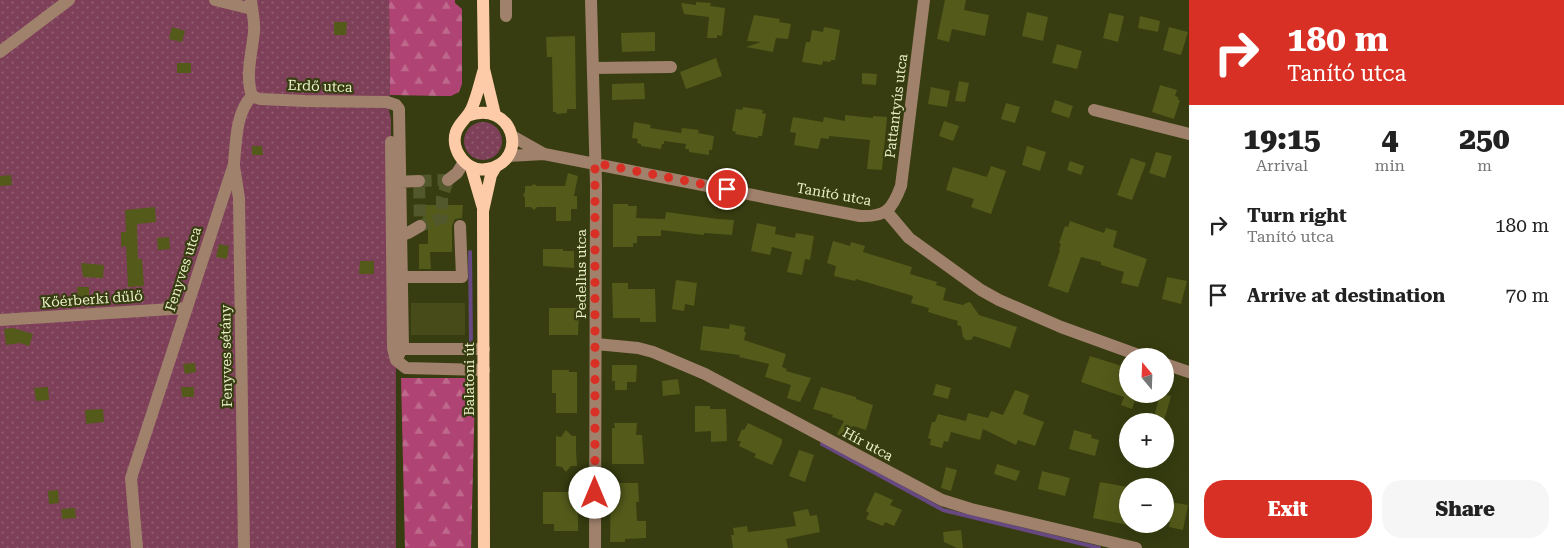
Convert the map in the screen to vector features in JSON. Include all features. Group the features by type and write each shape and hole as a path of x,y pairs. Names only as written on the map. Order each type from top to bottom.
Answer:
{"main road":[{"name":"Balatoni út","path":"483,0 484,69 495,115 509,127 512,136"},
{"name":"Balatoni út","path":"483,211 468,165 457,152 454,142 456,131 472,108 484,69"},
{"path":"467,116 486,112 495,115"},
{"path":"508,156 513,143 512,136"},
{"name":"Balatoni út","path":"484,548 483,211 491,175 495,168 503,163 508,156"},
{"path":"468,165 483,170 495,168"}],"street":[{"path":"0,52 69,0"},
{"path":"215,0 252,5 254,29 249,75 252,96"},
{"path":"506,0 506,16"},
{"name":"Pedellus utca","path":"591,0 596,184 595,548"},
{"name":"Pattantyús utca","path":"887,212 895,203 901,186 924,0"},
{"path":"593,68 671,67"},
{"name":"Erdő utca","path":"252,96 304,101 387,102 391,119 396,182"},
{"name":"Fenyves utca","path":"137,548 131,478 234,164 235,144 242,111 252,96"},
{"path":"1094,110 1189,134"},
{"name":"Tanító utca","path":"512,136 544,154"},
{"name":"Tanító utca","path":"508,156 544,154 569,158 860,216 874,216 887,212 909,238 999,300 1061,327 1119,348"},
{"path":"569,158 596,184"},
{"name":"Fenyves sétány","path":"234,164 239,198 244,548"},
{"path":"448,180 468,165"},
{"path":"418,181 396,182 397,277 393,348 406,368 484,370"},
{"path":"396,238 420,226"},
{"path":"397,277 462,277 460,226"},
{"name":"Kőérberki dűlő","path":"0,320 186,308"},
{"name":"Hír utca","path":"596,344 646,350 668,357 697,370 942,500 971,509 1136,548"},
{"path":"399,355 484,349"},
{"path":"1174,367 1189,372"}],"shaded area":[{"path":"0,0 389,0 390,95 387,102 391,119 391,239 396,360 396,548 0,548"},
{"path":"483,122 497,127 502,141 497,155 483,160 469,155 464,141 469,127"},
{"path":"411,303 465,303 465,335 411,335"}],"green space":[{"path":"389,0 455,0 455,3 462,9 462,84 459,92 451,96 390,95"},
{"path":"401,378 469,378 475,391 471,548 405,548"}],"building":[{"path":"945,0 966,0 964,10 989,15 985,36 952,29 949,42 937,39"},
{"path":"696,2 711,3 710,6 725,8 722,36 717,35 717,38 707,38 709,17 684,14 681,3 696,5"},
{"path":"1027,12 1048,17 1043,41 1022,36"},
{"path":"1109,13 1124,16 1118,42 1103,38"},
{"path":"754,15 780,19 779,22 791,24 788,39 776,38 773,52 746,47 761,42 747,41"},
{"path":"1140,16 1160,21 1158,32 1138,28"},
{"path":"334,22 347,22 346,35 334,35"},
{"path":"172,27 185,31 182,42 169,39"},
{"path":"824,27 840,30 835,60 830,62 823,61 822,65 802,62 806,42 810,42 812,30 823,32"},
{"path":"1169,27 1188,32 1181,55 1163,50"},
{"path":"655,32 655,51 622,52 621,33"},
{"path":"575,36 576,109 567,109 567,113 556,114 556,112 553,112 552,57 547,57 546,37"},
{"path":"1057,44 1082,51 1077,69 1052,63"},
{"path":"716,58 722,76 686,89 680,72"},
{"path":"177,63 191,63 191,73 177,73"},
{"path":"862,73 877,74 876,85 862,84"},
{"path":"959,81 969,83 965,102 955,101"},
{"path":"644,83 645,99 612,100 612,84"},
{"path":"1160,85 1177,90 1175,96 1180,100 1174,119 1152,112"},
{"path":"931,87 950,91 947,107 928,104"},
{"path":"1055,100 1073,106 1069,118 1051,112"},
{"path":"1006,103 1020,107 1015,123 1001,119"},
{"path":"743,107 763,110 762,113 766,114 762,136 758,136 758,138 735,134 736,132 732,131 736,109 742,110"},
{"path":"845,115 873,118 873,116 887,117 882,170 867,169 870,140 829,136 829,139 821,138 818,149 794,145 796,133 790,132 793,117 823,122 824,117 845,121"},
{"path":"944,121 959,126 953,141 939,136"},
{"path":"634,122 651,125 650,128 681,133 682,128 699,130 698,133 714,136 712,150 709,150 709,155 689,152 689,149 685,149 686,144 664,141 661,149 641,146 641,144 637,143 638,139 632,138"},
{"path":"252,146 262,146 263,155 252,155"},
{"path":"1027,146 1046,152 1040,171 1022,165"},
{"path":"1156,152 1172,156 1165,178 1149,173"},
{"path":"1131,158 1146,163 1132,200 1117,195"},
{"path":"1070,161 1084,166 1081,175 1067,170"},
{"path":"991,166 1006,171 991,214 971,207 974,199 946,190 953,167 987,177"},
{"path":"568,173 578,176 574,196 577,196 577,209 571,209 571,221 556,221 556,207 537,207 534,210 531,207 525,207 523,195 525,186 534,184 537,186 565,186"},
{"path":"11,175 12,185 0,186 0,176"},
{"path":"613,204 637,206 636,218 665,219 666,212 734,220 732,235 704,233 704,235 661,230 661,236 637,236 637,243 633,243 633,247 613,247"},
{"path":"423,205 463,205 462,218 455,219 452,226 452,252 430,252 431,269 419,269 419,244 428,244 428,223 423,219"},
{"path":"155,207 156,222 137,224 138,259 142,259 144,286 128,287 126,246 121,247 121,232 126,232 125,210"},
{"path":"1070,221 1104,233 1106,228 1117,231 1113,247 1147,259 1138,287 1121,283 1124,272 1101,265 1101,262 1081,257 1068,293 1048,286 1060,250 1061,244 1059,243 1065,226 1068,227"},
{"path":"757,223 776,227 775,234 795,238 796,233 814,236 810,260 805,259 802,275 787,272 792,252 772,247 770,255 751,251"},
{"path":"169,237 170,249 158,250 157,238"},
{"path":"833,241 850,246 851,242 865,246 863,252 912,267 910,274 937,282 936,285 946,288 943,300 963,305 970,302 979,315 1017,327 1010,348 974,336 971,340 966,340 963,337 961,326 957,325 958,321 928,312 929,308 911,303 913,296 856,279 855,281 834,276 836,266 827,263"},
{"path":"219,244 229,246 227,259 216,257"},
{"path":"543,249 574,251 574,268 543,266"},
{"path":"360,261 374,261 374,274 359,274"},
{"path":"81,263 104,265 103,278 83,277"},
{"path":"1167,277 1187,281 1181,304 1162,299"},
{"path":"676,280 697,283 694,306 685,304 684,311 672,309"},
{"path":"612,283 628,283 628,289 655,289 656,322 640,322 640,318 613,318"},
{"path":"77,287 89,287 89,296 78,297"},
{"path":"549,308 579,308 578,335 549,335"},
{"path":"730,324 745,327 744,340 786,354 782,367 787,369 786,371 811,378 800,402 787,398 791,385 765,377 769,364 739,357 740,355 700,350 703,326 729,329"},
{"path":"13,328 33,334 29,346 20,343 6,345 4,329"},
{"path":"1090,356 1119,365 1119,395 1081,382"},
{"path":"195,363 196,372 185,374 183,364"},
{"path":"612,365 637,365 636,382 627,382 627,390 615,390 615,381 612,381"},
{"path":"552,370 577,372 577,413 556,413 556,393 552,393"},
{"path":"678,379 680,394 663,396 662,381"},
{"path":"936,384 951,388 948,399 933,395"},
{"path":"48,387 49,400 36,401 34,388"},
{"path":"181,387 194,387 194,397 182,397"},
{"path":"821,387 856,397 856,399 873,405 866,430 853,426 847,439 837,434 844,421 832,417 833,415 813,409"},
{"path":"1015,390 1029,395 1023,414 1044,422 1035,446 1018,440 1016,445 983,429 980,440 951,432 948,442 944,441 942,448 930,445 931,439 928,438 932,422 935,422 938,414 966,421 968,413 988,418 991,411 1003,415"},
{"path":"1122,403 1134,403 1132,409 1121,405"},
{"path":"1158,403 1169,403 1166,413 1155,413"},
{"path":"695,406 710,406 710,409 726,409 727,441 711,442 711,431 695,432"},
{"path":"103,409 104,422 86,424 85,410"},
{"path":"614,423 637,423 636,435 642,435 644,464 612,464 612,428 615,428"},
{"path":"748,423 782,439 772,465 754,457 756,454 739,446 741,441 737,441 742,429 744,430"},
{"path":"566,430 572,436 576,436 577,466 571,466 566,472 562,467 556,466 556,436 561,437"},
{"path":"1074,430 1092,435 1091,438 1099,440 1095,456 1069,449"},
{"path":"799,450 814,455 805,482 789,476"},
{"path":"997,464 1020,471 1016,481 994,474"},
{"path":"946,467 957,470 951,491 941,488"},
{"path":"1042,471 1070,478 1065,496 1038,489"},
{"path":"1100,482 1119,485 1119,523 1093,518"},
{"path":"611,483 638,483 637,521 646,521 646,538 625,539 625,542 610,542"},
{"path":"58,490 59,503 49,504 48,491"},
{"path":"543,492 578,492 578,531 554,531 554,524 543,524"},
{"path":"875,492 893,500 890,505 902,510 894,526 885,522 883,526 866,519 869,513 866,511"},
{"path":"1174,503 1188,505 1183,530 1174,528"},
{"path":"75,508 76,518 62,519 61,509"},
{"path":"808,509 810,516 817,515 820,532 786,539 788,548 733,548 731,535 734,535 733,528 747,526 748,532 796,526 793,512"},
{"path":"961,530 963,548 957,548 944,542 943,532"}],"waterway":[{"path":"470,252 471,344"},
{"path":"822,444 943,510 1099,548"}],"tunnel":[{"path":"448,180 442,198 442,218 420,226 419,181 448,180"}],"route":[{"path":"595,493 595,163 727,189"}]}
